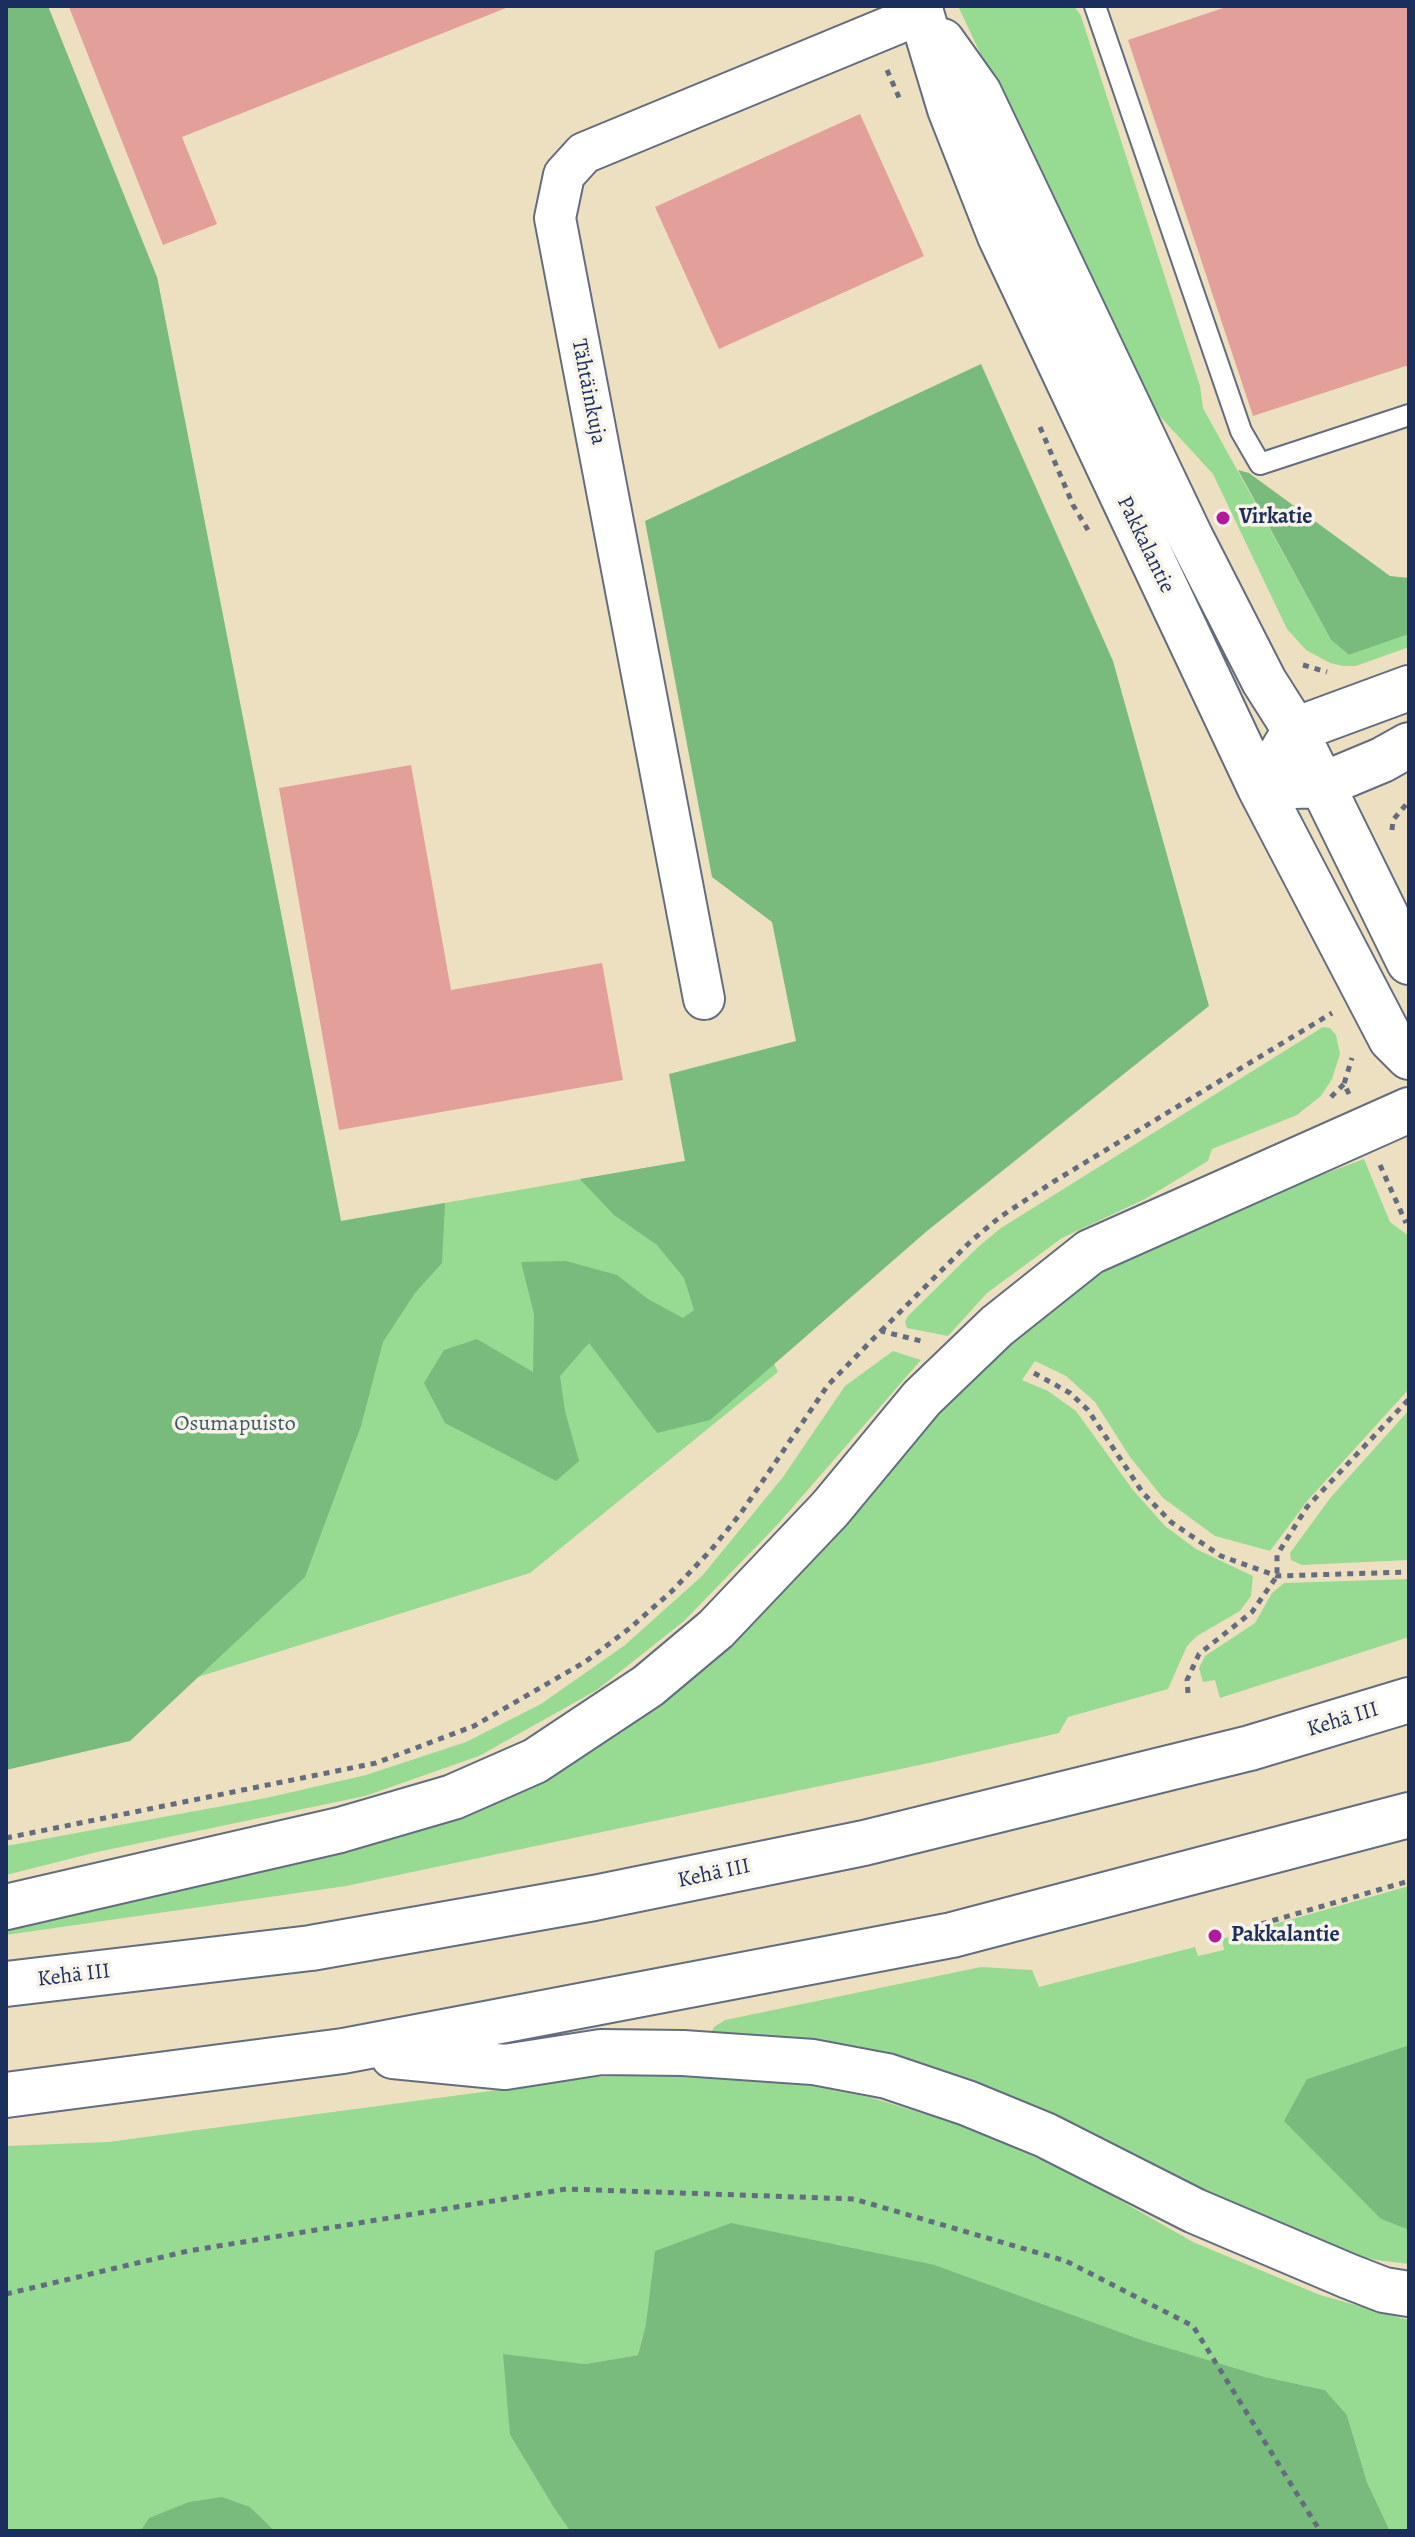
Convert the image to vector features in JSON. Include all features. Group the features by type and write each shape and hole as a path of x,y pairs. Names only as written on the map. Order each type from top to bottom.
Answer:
{"main road":[{"name":"Pakkalantie","path":"921,10 979,93 1190,536 1264,681 1295,730 1409,962"},
{"name":"Pakkalantie","path":"921,10 950,109 1000,236 1260,788 1391,1039 1409,1057"},
{"path":"1260,788 1295,730 1409,688"},
{"path":"1260,788 1322,785 1409,745"},
{"path":"6,1907 340,1830 453,1797 535,1761 648,1686 716,1629 830,1509 922,1398 997,1326 1090,1252 1409,1110"},
{"name":"Kehä III","path":"6,1984 311,1948 594,1898 864,1843 1250,1748 1409,1700"},
{"path":"6,2095 343,2051 952,1935 1409,1815"},
{"path":"343,2051 505,2067 601,2052 683,2053 813,2062 887,2076 967,2103 1045,2135 1195,2211 1334,2271 1384,2290 1409,2294"}],"street":[{"name":"Tähtäinkuja","path":"704,999 555,218 564,175 584,153 921,10"}],"lane":[{"path":"1095,6 1241,431 1260,464 1409,415"}],"path":[{"path":"1404,807 1409,801"},
{"path":"6,1838 376,1763 474,1726 551,1684 630,1628 672,1591 711,1550 741,1513 828,1385 971,1241 1000,1217 1053,1182 1343,1007"},
{"path":"1363,1128 1406,1223"},
{"path":"881,1331 925,1342"},
{"path":"1034,1373 1070,1393 1088,1410 1143,1493 1171,1522 1221,1556 1277,1576 1409,1572"},
{"path":"1188,1693 1187,1680 1199,1654 1252,1612 1277,1576 1277,1555 1307,1507 1409,1399"},
{"path":"1261,1924 1409,1881"},
{"path":"6,2294 188,2251 566,2189 854,2199 1066,2261 1193,2326 1320,2531"}],"green space":[{"name":"Osumapuisto","path":"6,6 48,6 157,277 341,1221 445,1203 442,1263 415,1293 383,1342 361,1426 305,1577 130,1741 6,1770"},
{"path":"958,6 1074,6 1081,16 1200,386 1203,408 1331,640 1349,655 1409,634 1409,647 1356,666 1343,666 1330,663 1306,650 1287,629 1213,474 1146,405"},
{"name":"Osumapuisto","path":"6,28 157,277 341,1221 685,1161 691,1181 778,1372 530,1573 6,1737"},
{"path":"981,364 1113,661 1209,1006 927,1231 710,1420 657,1433 589,1343 560,1376 565,1411 579,1461 556,1481 445,1423 424,1383 444,1350 477,1339 533,1372 534,1314 521,1262 566,1261 617,1275 648,1299 683,1318 694,1310 684,1278 657,1245 614,1215 580,1179 685,1161 669,1074 796,1041 772,922 712,877 645,521"},
{"path":"1238,470 1249,473 1390,576 1409,578 1409,634 1349,655 1331,640"},
{"path":"1323,1027 1330,1028 1336,1035 1340,1054 1332,1079 1321,1096 1297,1115 1212,1149 1208,1161 1145,1199 1062,1238 987,1293 948,1336 907,1328 905,1322 908,1316 1001,1228"},
{"path":"1364,1159 1390,1222 1409,1236 1409,1389 1308,1500 1270,1551 1215,1536 1163,1498 1130,1457 1095,1402 1066,1376 1035,1361 1022,1380 1048,1391 1076,1411 1133,1490 1165,1526 1196,1549 1253,1576 1251,1596 1240,1611 1197,1636 1187,1646 1168,1689 1068,1717 1059,1733 929,1763 346,1886 6,1935 6,1926 533,1780 636,1720 741,1628 974,1374 1100,1263"},
{"path":"893,1351 921,1360 778,1524 684,1621 597,1690 479,1756 365,1796 97,1852 6,1875 6,1846 266,1798 366,1775 466,1742 541,1704 625,1645 702,1576 783,1477 845,1386"},
{"path":"1409,1410 1409,1560 1302,1565 1291,1560 1290,1553 1331,1497"},
{"path":"1409,1579 1409,1637 1220,1698 1215,1680 1203,1682 1199,1668 1205,1656 1255,1623 1272,1593 1284,1583"},
{"path":"1409,1886 1409,2045 1307,2079 1381,2219 1409,2230 1409,2264 1376,2260 1297,2240 712,2031 725,2020 981,1967 1032,1970 1039,1987 1195,1947 1198,1956 1224,1950 1222,1939"},
{"path":"1409,2045 1409,2230 1381,2219 1284,2121 1307,2079"},
{"path":"692,2073 780,2080 869,2097 968,2127 1081,2178 1193,2242 1320,2295 1409,2320 1409,2531 1390,2531 1367,2482 1347,2415 1325,2390 1265,2377 1142,2340 935,2265 646,2324 638,2355 585,2364 557,2361 510,2435 570,2531 275,2531 250,2507 149,2518 140,2531 6,2531 6,2146 108,2142 595,2077"},
{"path":"731,2223 935,2265 1142,2340 1265,2377 1325,2390 1347,2415 1367,2482 1390,2531 570,2531 510,2435 503,2354 585,2364 638,2355 646,2324 655,2251"},
{"path":"222,2497 250,2507 275,2531 140,2531 149,2518 189,2502"}],"building":[{"path":"511,6 182,137 217,224 163,245 69,7"},
{"path":"1229,6 1409,6 1409,365 1253,416 1128,40"},
{"path":"860,114 924,256 719,349 655,207"},
{"path":"411,765 451,990 602,963 623,1080 339,1130 279,788"}],"place":[{"name":"Virkatie","path":"1223,518"},
{"name":"Pakkalantie","path":"1215,1936"}]}
